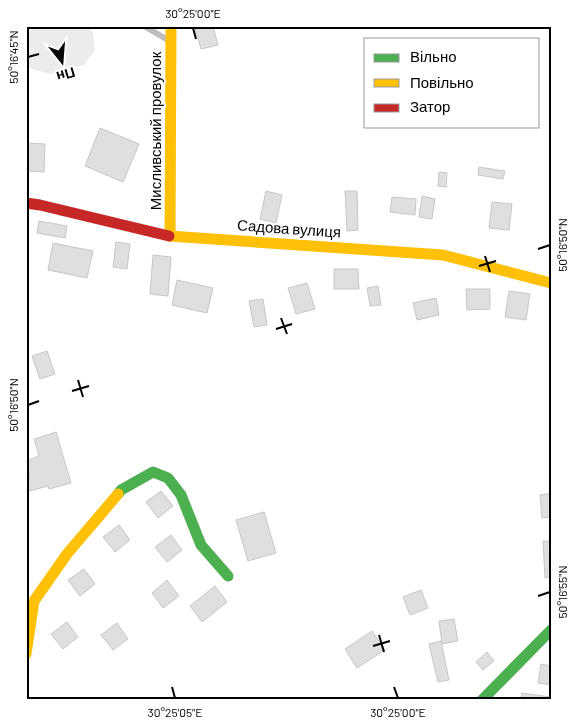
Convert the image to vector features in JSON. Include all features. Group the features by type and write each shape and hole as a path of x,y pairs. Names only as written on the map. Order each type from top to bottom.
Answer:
{"street":[{"name":"Мисливський провулок","path":"170,236 171,26"},
{"name":"Садова вулиця","path":"26,203 170,236 443,255 551,283"},
{"path":"26,654 34,601 67,554 121,490 153,472 168,478 181,495 201,545 228,576"},
{"path":"482,700 551,630"}],"lane":[{"path":"144,26 171,42"}],"shaded area":[{"path":"86,26 93,32 95,50 84,65 50,74 32,69 26,65 26,27"}],"building":[{"path":"213,26 218,45 201,49 195,28"},
{"path":"100,128 139,144 123,182 85,166"},
{"path":"26,143 45,144 44,172 26,171"},
{"path":"479,167 505,171 503,179 478,175"},
{"path":"439,172 447,173 446,187 438,186"},
{"path":"266,191 282,195 276,223 260,219"},
{"path":"345,191 357,191 358,230 347,231"},
{"path":"422,196 435,199 432,219 419,217"},
{"path":"392,197 416,199 415,215 390,212"},
{"path":"492,202 512,204 509,230 489,228"},
{"path":"39,221 67,226 65,238 37,233"},
{"path":"116,242 130,244 127,269 113,267"},
{"path":"53,243 93,251 87,278 48,270"},
{"path":"153,255 171,257 168,296 150,294"},
{"path":"334,269 358,269 359,289 334,289"},
{"path":"177,280 213,288 207,313 172,305"},
{"path":"307,283 315,309 296,314 288,288"},
{"path":"378,286 381,305 370,306 367,288"},
{"path":"466,289 490,289 490,309 467,310"},
{"path":"509,291 530,294 526,320 505,317"},
{"path":"436,298 439,315 417,320 413,303"},
{"path":"263,299 267,325 254,327 249,301"},
{"path":"47,351 55,374 40,379 32,356"},
{"path":"56,432 71,483 49,489 48,486 29,491 26,479 30,477 26,461 39,456 34,439"},
{"path":"161,491 173,506 158,518 146,502"},
{"path":"551,493 551,517 542,518 540,495"},
{"path":"264,512 276,553 248,561 236,520"},
{"path":"119,525 130,540 115,552 103,537"},
{"path":"171,535 182,550 167,562 155,547"},
{"path":"543,541 551,541 551,577 545,578"},
{"path":"84,569 95,584 80,596 68,580"},
{"path":"167,580 179,596 163,608 152,593"},
{"path":"215,586 227,602 202,622 190,606"},
{"path":"421,590 428,608 410,615 403,597"},
{"path":"454,619 458,641 442,644 439,621"},
{"path":"67,622 78,637 63,649 51,634"},
{"path":"117,623 128,639 113,650 101,635"},
{"path":"372,631 385,650 357,668 345,649"},
{"path":"441,641 449,680 438,682 429,644"},
{"path":"487,652 494,661 483,670 476,662"},
{"path":"541,664 551,666 551,685 538,683"},
{"path":"522,693 551,697 551,700 521,700"}],"traffic: fast":[{"path":"118,494 121,490 153,472 168,478 181,495 201,545 228,576"},
{"path":"482,700 551,630"}],"traffic: slow":[{"path":"170,236 171,26"},
{"path":"169,236 443,255 551,283"},
{"path":"26,654 34,601 67,554 118,494"}],"traffic: jam":[{"path":"26,203 169,236"}]}
